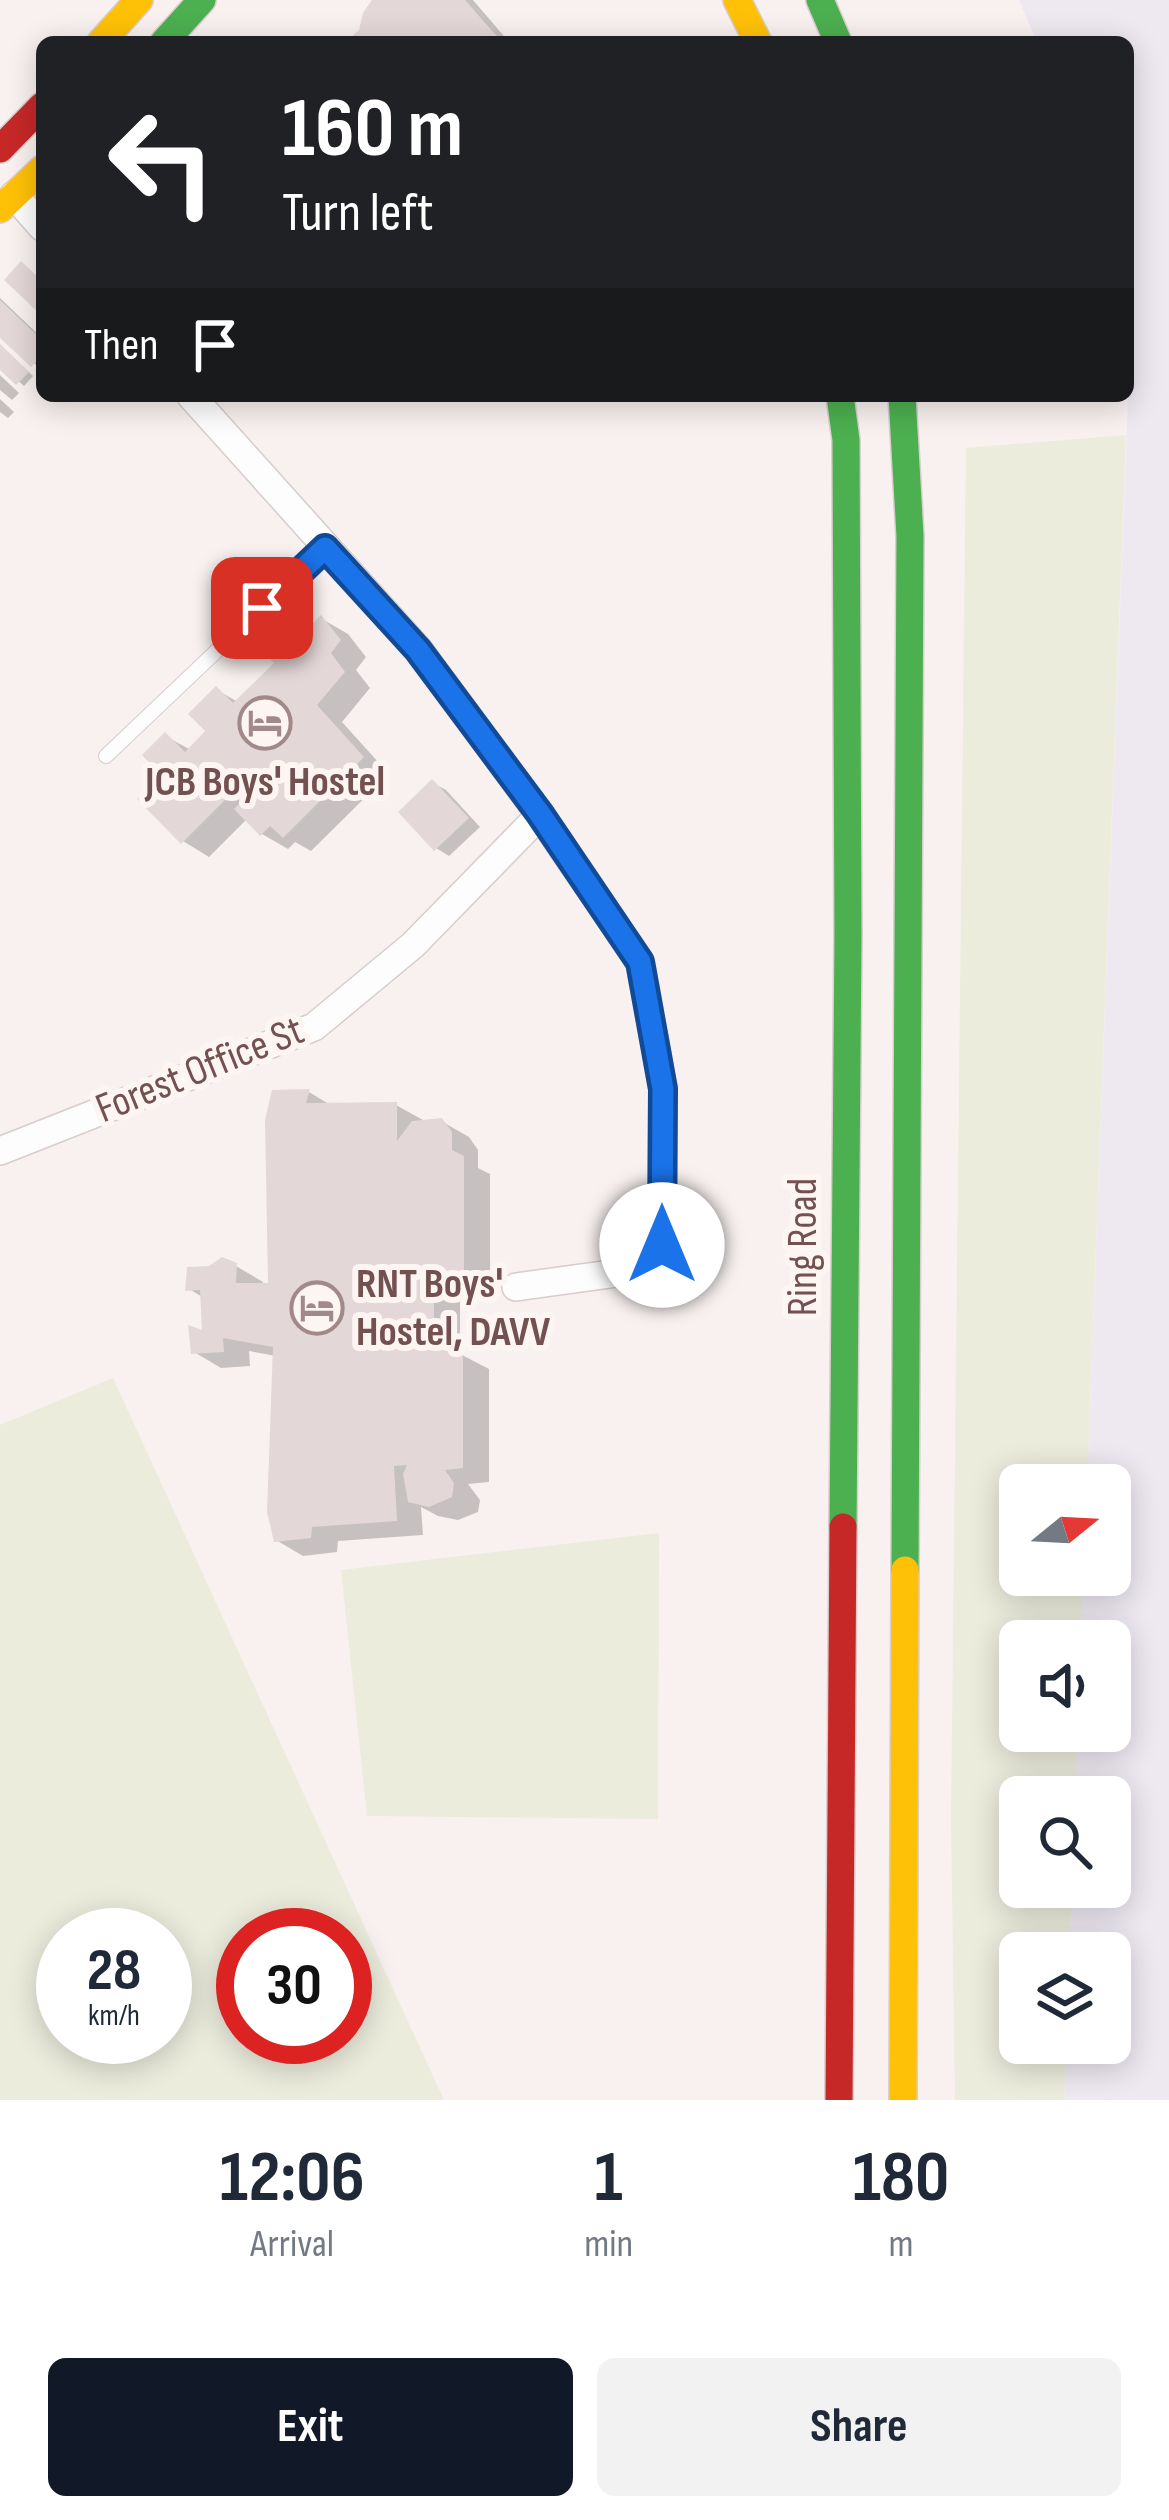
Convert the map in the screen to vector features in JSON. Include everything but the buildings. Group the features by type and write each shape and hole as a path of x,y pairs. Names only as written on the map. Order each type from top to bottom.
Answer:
{"main road":[{"path":"106,36 139,0"},
{"path":"169,36 202,0"},
{"path":"718,0 735,36"},
{"path":"736,0 755,36"},
{"path":"820,0 835,36"},
{"path":"6,132 36,110"},
{"path":"7,202 36,175"},
{"name":"Ring Road","path":"839,2100 848,937 846,440 841,402"},
{"path":"902,402 910,536 903,2100"}],"street":[{"path":"7,202 36,223"},
{"path":"196,402 418,650 540,814 640,962 663,1089 662,1245 632,1271 516,1287"},
{"name":"Forest Office St","path":"0,1151 314,1027 412,945 540,814"}],"lane":[{"path":"106,756 325,548"}],"shaded area":[{"path":"1019,0 1169,0 1169,2100 1064,2100 1065,2064 1131,2064 1131,1932 1070,1932 1071,1908 1131,1908 1131,1776 1076,1776 1077,1752 1131,1752 1131,1620 1082,1620 1082,1596 1131,1596 1131,1464 1088,1464 1128,402 1134,402 1134,36 1034,36"}],"green space":[{"path":"1126,435 1088,1464 999,1464 999,1596 1082,1596 1082,1620 999,1620 999,1752 1077,1752 1076,1776 999,1776 999,1908 1071,1908 1070,1932 999,1932 999,2064 1065,2064 1064,2100 955,2100 951,1820 966,448"},
{"path":"113,1378 356,1908 216,1908 216,2064 372,2064 372,1943 444,2100 0,2100 0,1425"},
{"path":"659,1533 658,1819 367,1816 341,1570"}],"traffic: fast":[{"path":"169,36 202,0"},
{"path":"820,0 835,36"},
{"path":"841,402 846,440 848,937 843,1527"},
{"path":"902,402 910,536 905,1570"}],"traffic: slow":[{"path":"106,36 139,0"},
{"path":"737,0 755,36"},
{"path":"0,209 36,175"},
{"path":"903,2100 905,1570"}],"traffic: jam":[{"path":"0,149 36,112"},
{"path":"839,2100 843,1527"}],"place":[{"name":"JCB Boys' Hostel","path":"265,723"},
{"name":"RNT Boys' Hostel, DAVV","path":"317,1308"}],"route":[{"path":"262,608 325,548 418,650 540,814 640,962 663,1089 662,1245"}]}
